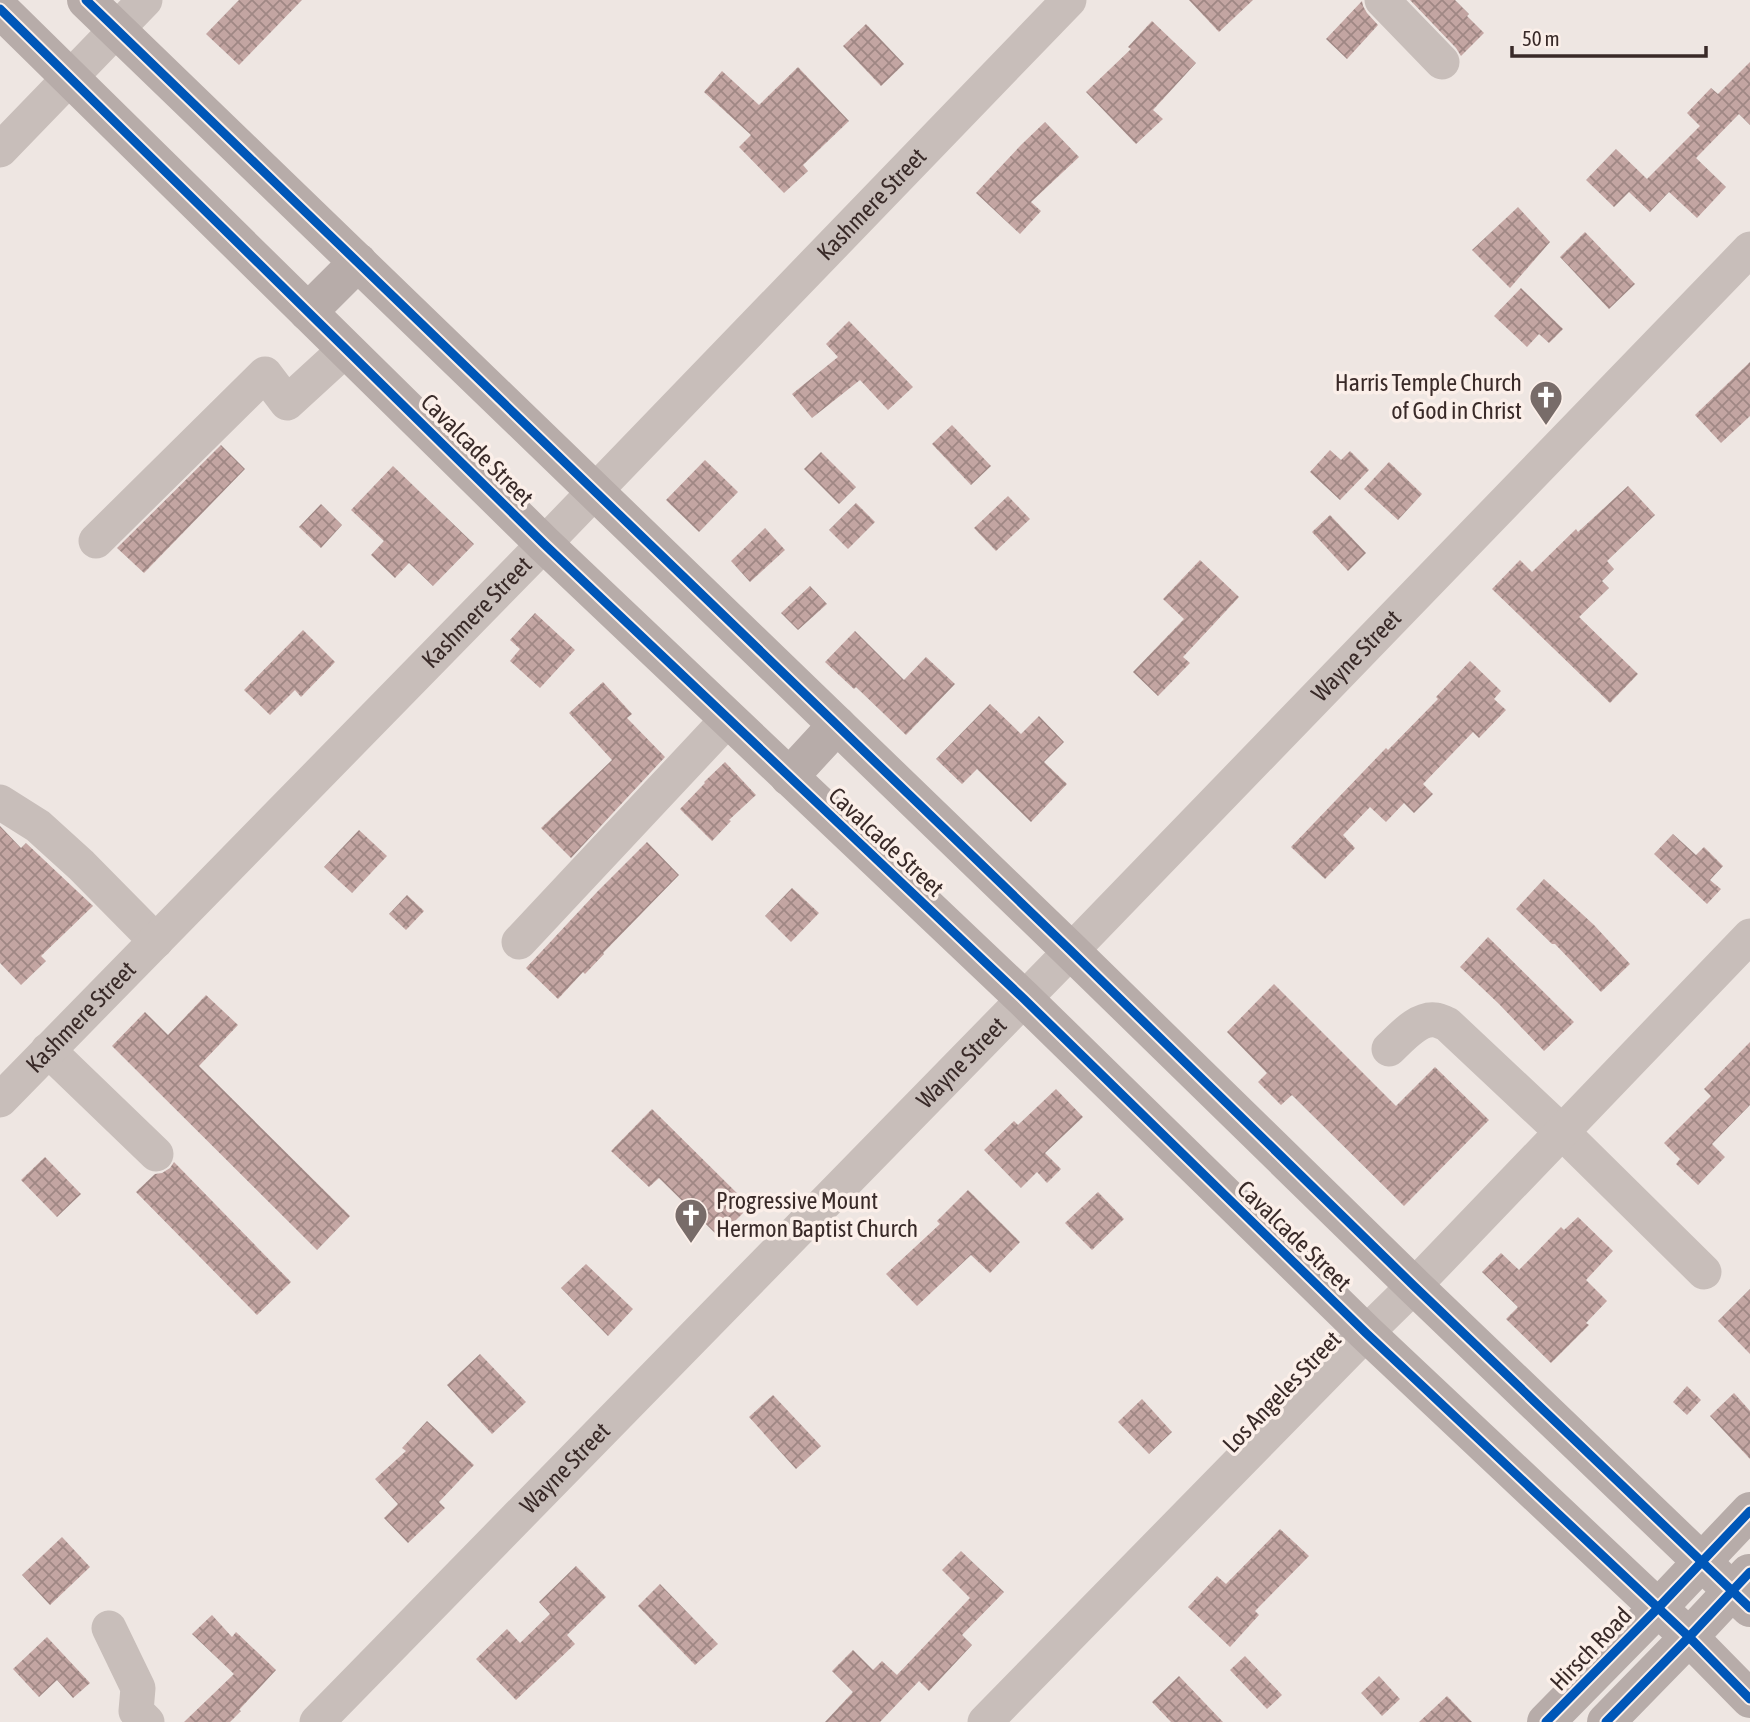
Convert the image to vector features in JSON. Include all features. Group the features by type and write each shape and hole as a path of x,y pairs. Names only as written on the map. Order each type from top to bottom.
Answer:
{"main road":[{"name":"Cavalcade Street","path":"86,0 1414,1286 1702,1562 1744,1590"},
{"name":"Cavalcade Street","path":"0,9 544,544 1024,999 1366,1333 1689,1637 1750,1699"},
{"path":"308,312 358,262"},
{"path":"789,777 837,725"},
{"name":"Hirsch Road","path":"1546,1722 1750,1511"},
{"path":"1606,1722 1689,1637 1744,1590"}],"street":[{"path":"0,150 145,0"},
{"name":"Kashmere Street","path":"0,1100 544,544 1069,0"},
{"path":"1382,0 1442,62"},
{"name":"Wayne Street","path":"317,1722 1071,951 1750,249"},
{"path":"96,541 265,374 287,403 346,349"},
{"path":"519,942 728,719"},
{"path":"0,802 38,827 81,865 156,941"},
{"name":"Los Angeles Street","path":"985,1722 1414,1286 1750,936"},
{"path":"1389,1049 1424,1021 1437,1020 1447,1024 1562,1132 1704,1272"},
{"path":"48,1050 156,1154"},
{"path":"109,1628 138,1689 136,1711 147,1722"}],"building":[{"path":"239,0 302,0 239,65 206,34"},
{"path":"1189,0 1253,0 1219,32"},
{"path":"1410,0 1455,0 1484,33 1461,56"},
{"path":"1362,1 1367,13 1378,25 1347,59 1326,39"},
{"path":"1152,21 1196,63 1153,110 1163,119 1136,144 1086,92 1131,49 1128,47"},
{"path":"866,24 904,64 881,86 843,46"},
{"path":"1750,62 1750,125 1739,114 1696,158 1726,187 1697,218 1669,192 1650,212 1629,192 1614,207 1586,180 1616,149 1647,179 1700,126 1687,113 1711,88 1718,94"},
{"path":"798,67 849,121 803,165 808,171 784,193 739,147 751,135 704,92 722,71 759,105"},
{"path":"1045,122 1079,157 1031,202 1041,211 1020,234 976,193"},
{"path":"1518,207 1550,242 1510,288 1472,250"},
{"path":"1585,232 1635,284 1609,309 1560,257"},
{"path":"1521,288 1563,329 1549,343 1539,334 1527,347 1494,316"},
{"path":"849,321 913,387 888,410 860,380 812,418 792,394 838,357 826,344"},
{"path":"1750,362 1750,416 1721,443 1695,415"},
{"path":"952,425 991,466 971,485 932,444"},
{"path":"221,445 245,469 144,573 117,548"},
{"path":"1330,450 1341,460 1350,451 1369,470 1340,500 1310,472"},
{"path":"821,452 856,487 839,504 804,469"},
{"path":"705,460 738,492 699,532 666,500"},
{"path":"1389,462 1422,494 1398,520 1364,489"},
{"path":"393,466 474,544 433,586 409,563 395,578 371,555 384,541 351,510"},
{"path":"1628,486 1655,515 1607,561 1614,569 1602,581 1609,588 1579,617 1638,674 1610,703 1492,589 1520,560 1532,572 1576,529 1578,532"},
{"path":"1008,496 1030,519 996,551 974,528"},
{"path":"856,503 875,522 848,549 829,530"},
{"path":"321,504 342,525 321,548 299,527"},
{"path":"1330,515 1366,553 1348,571 1312,532"},
{"path":"765,528 785,550 750,582 731,561"},
{"path":"1200,560 1239,597 1183,657 1190,663 1158,696 1133,672 1184,619 1163,599"},
{"path":"810,586 827,604 798,630 781,613"},
{"path":"535,613 575,650 540,688 510,661 520,649 510,640"},
{"path":"303,630 335,662 301,697 295,690 270,715 244,690"},
{"path":"855,631 904,680 926,657 955,684 906,735 856,687 854,689 825,662"},
{"path":"1470,661 1501,691 1494,699 1506,710 1479,738 1473,732 1423,784 1433,794 1414,813 1404,803 1386,822 1370,807 1343,835 1355,848 1325,879 1291,847 1386,748 1388,750 1438,699 1436,697"},
{"path":"603,682 632,714 627,718 665,757 571,858 541,828 612,760 569,713"},
{"path":"990,704 1021,734 1039,716 1064,742 1044,762 1067,784 1031,822 977,769 962,784 936,759"},
{"path":"725,762 756,795 729,820 731,821 712,841 680,809"},
{"path":"0,826 21,848 26,843 93,906 41,956 46,961 21,985 0,963"},
{"path":"359,830 387,856 352,893 324,867"},
{"path":"1673,834 1696,855 1704,847 1723,866 1710,880 1721,889 1707,904 1654,854"},
{"path":"647,842 679,875 558,999 526,968"},
{"path":"1544,879 1594,925 1630,964 1601,992 1555,944 1516,909"},
{"path":"792,888 819,913 791,942 765,916"},
{"path":"407,895 424,911 406,930 389,914"},
{"path":"1488,937 1574,1022 1544,1051 1460,967"},
{"path":"1274,984 1396,1106 1435,1067 1489,1120 1404,1206 1292,1095 1281,1105 1258,1082 1267,1073 1227,1032"},
{"path":"206,995 238,1025 199,1066 350,1216 317,1250 112,1046 145,1012 168,1035"},
{"path":"1750,1042 1750,1105 1712,1144 1725,1157 1698,1185 1676,1164 1680,1159 1664,1143 1711,1096 1704,1089"},
{"path":"1056,1089 1083,1117 1045,1153 1061,1169 1047,1183 1037,1172 1021,1188 984,1150 1014,1121 1018,1125"},
{"path":"652,1109 750,1206 719,1237 659,1178 649,1187 611,1151"},
{"path":"45,1157 81,1194 57,1217 21,1180"},
{"path":"174,1162 291,1282 257,1315 136,1192 155,1174 170,1168"},
{"path":"968,1190 1020,1242 990,1273 971,1255 917,1306 886,1274 940,1224 937,1221"},
{"path":"1098,1192 1124,1219 1092,1250 1065,1223"},
{"path":"1578,1217 1613,1251 1586,1280 1607,1301 1586,1323 1589,1325 1551,1363 1506,1319 1518,1307 1482,1272 1501,1253 1519,1270 1561,1227 1564,1230"},
{"path":"586,1264 633,1309 608,1336 561,1288"},
{"path":"1750,1289 1750,1354 1718,1321"},
{"path":"480,1354 526,1402 492,1434 447,1385"},
{"path":"1687,1386 1701,1400 1687,1415 1673,1402"},
{"path":"1734,1393 1750,1411 1750,1459 1710,1416"},
{"path":"773,1395 821,1446 796,1469 749,1417"},
{"path":"1142,1399 1172,1432 1149,1454 1118,1422"},
{"path":"427,1421 474,1465 439,1502 445,1508 408,1543 384,1518 398,1504 375,1479 406,1451 402,1448"},
{"path":"1280,1529 1309,1556 1255,1611 1259,1615 1230,1647 1188,1607 1217,1576 1226,1584"},
{"path":"62,1537 90,1567 50,1605 22,1575"},
{"path":"961,1551 1004,1592 962,1635 972,1645 929,1691 919,1681 880,1722 825,1722 853,1692 832,1671 853,1650 873,1670 882,1661 897,1675 970,1598 942,1570"},
{"path":"576,1566 606,1597 567,1635 575,1644 516,1700 476,1659 507,1629 520,1643 550,1614 539,1602"},
{"path":"660,1584 718,1644 695,1665 638,1606"},
{"path":"212,1615 232,1637 236,1632 276,1670 230,1722 184,1722 234,1674 192,1634"},
{"path":"47,1637 90,1683 73,1698 57,1680 39,1697 13,1669"},
{"path":"1245,1656 1282,1695 1267,1709 1230,1670"},
{"path":"1179,1676 1223,1722 1171,1722 1152,1702"},
{"path":"1379,1676 1400,1699 1382,1716 1361,1693"},
{"path":"1447,1696 1472,1722 1419,1722"}],"cycle path":[{"path":"86,0 1750,1608"},
{"path":"0,9 544,544 1024,999 1366,1333 1689,1637 1750,1699"},
{"path":"1546,1722 1750,1511"},
{"path":"1606,1722 1750,1572"}],"place":[{"name":"Harris Temple Church of God in Christ","path":"1546,427"},
{"name":"Progressive Mount Hermon Baptist Church","path":"691,1245"}]}
